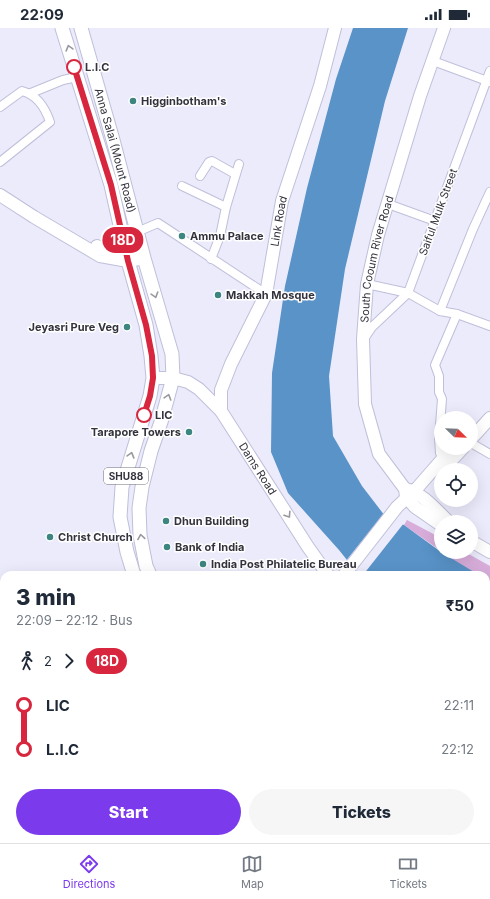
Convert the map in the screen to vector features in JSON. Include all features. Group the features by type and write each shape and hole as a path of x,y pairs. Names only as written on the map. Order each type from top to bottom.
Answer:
{"main road":[{"name":"Anna Salai (Mount Road)","path":"62,28 111,185 128,261 146,325 152,356 153,378 150,396 122,487 120,517 127,552 133,571"},
{"name":"Anna Salai (Mount Road)","path":"81,28 112,136 138,237 172,354 173,378 161,422 151,450 141,491 139,514 140,535 149,571"},
{"path":"139,514 121,500 141,491"}],"street":[{"name":"Link Road","path":"221,412 221,390 231,364 266,294 282,201 320,86 335,28"},
{"name":"South Cooum River Road","path":"412,495 379,454 365,404 363,339 367,284 378,235 420,96 444,28"},
{"path":"433,61 488,81"},
{"name":"Saiful Mulk Street","path":"363,339 372,327 408,294 488,81 490,70"},
{"path":"31,93 62,80 77,77"},
{"path":"0,107 22,91 31,93 37,97 50,122 0,162"},
{"path":"200,176 209,162 212,161 235,174"},
{"path":"210,259 220,236 226,207 239,164"},
{"path":"182,186 226,207"},
{"path":"0,188 37,212 101,249 112,250 125,247 158,223 210,259 266,294"},
{"path":"440,311 473,229 490,192"},
{"path":"0,195 100,256 128,261 144,258"},
{"path":"388,204 435,221"},
{"path":"367,284 408,294 440,311 456,314 490,326"},
{"path":"351,571 443,457 440,453 439,438 442,399 439,392 439,376 435,365 456,314"},
{"name":"Dams Road","path":"153,378 173,378 188,382 199,389 221,412 325,571"},
{"path":"478,420 490,407"},
{"path":"478,431 490,418"},
{"path":"478,447 490,454"},
{"path":"449,463 457,455"},
{"path":"412,495 434,477"},
{"path":"412,495 439,515"},
{"path":"412,495 434,518"},
{"path":"478,545 490,552"}],"shaded area":[{"path":"407,520 434,534 434,546 404,525"},
{"path":"453,559 478,559 490,566 490,571 469,570"}],"water":[{"path":"353,28 408,28 385,101 345,269 329,376 333,436 362,486 385,516 404,525 434,547 434,559 453,559 472,571 352,571 347,560 339,550 288,493 271,452 272,373 285,286 307,188 336,79"}],"pier":[{"path":"385,512 404,523 366,571 350,571 345,562"}],"bus line":[{"name":"18D","path":"74,67 111,185 128,261 146,325 152,356 153,378 150,396 144,415"}],"place":[{"name":"L.I.C","path":"74,67"},
{"name":"Higginbotham's","path":"133,101"},
{"name":"Ammu Palace","path":"182,236"},
{"name":"Makkah Mosque","path":"218,295"},
{"name":"Jeyasri Pure Veg","path":"127,327"},
{"name":"LIC","path":"144,415"},
{"name":"Tarapore Towers","path":"189,432"},
{"name":"Dhun Building","path":"166,521"},
{"name":"Christ Church","path":"50,537"},
{"name":"Bank of India","path":"167,547"},
{"name":"India Post Philatelic Bureau","path":"203,564"}]}
